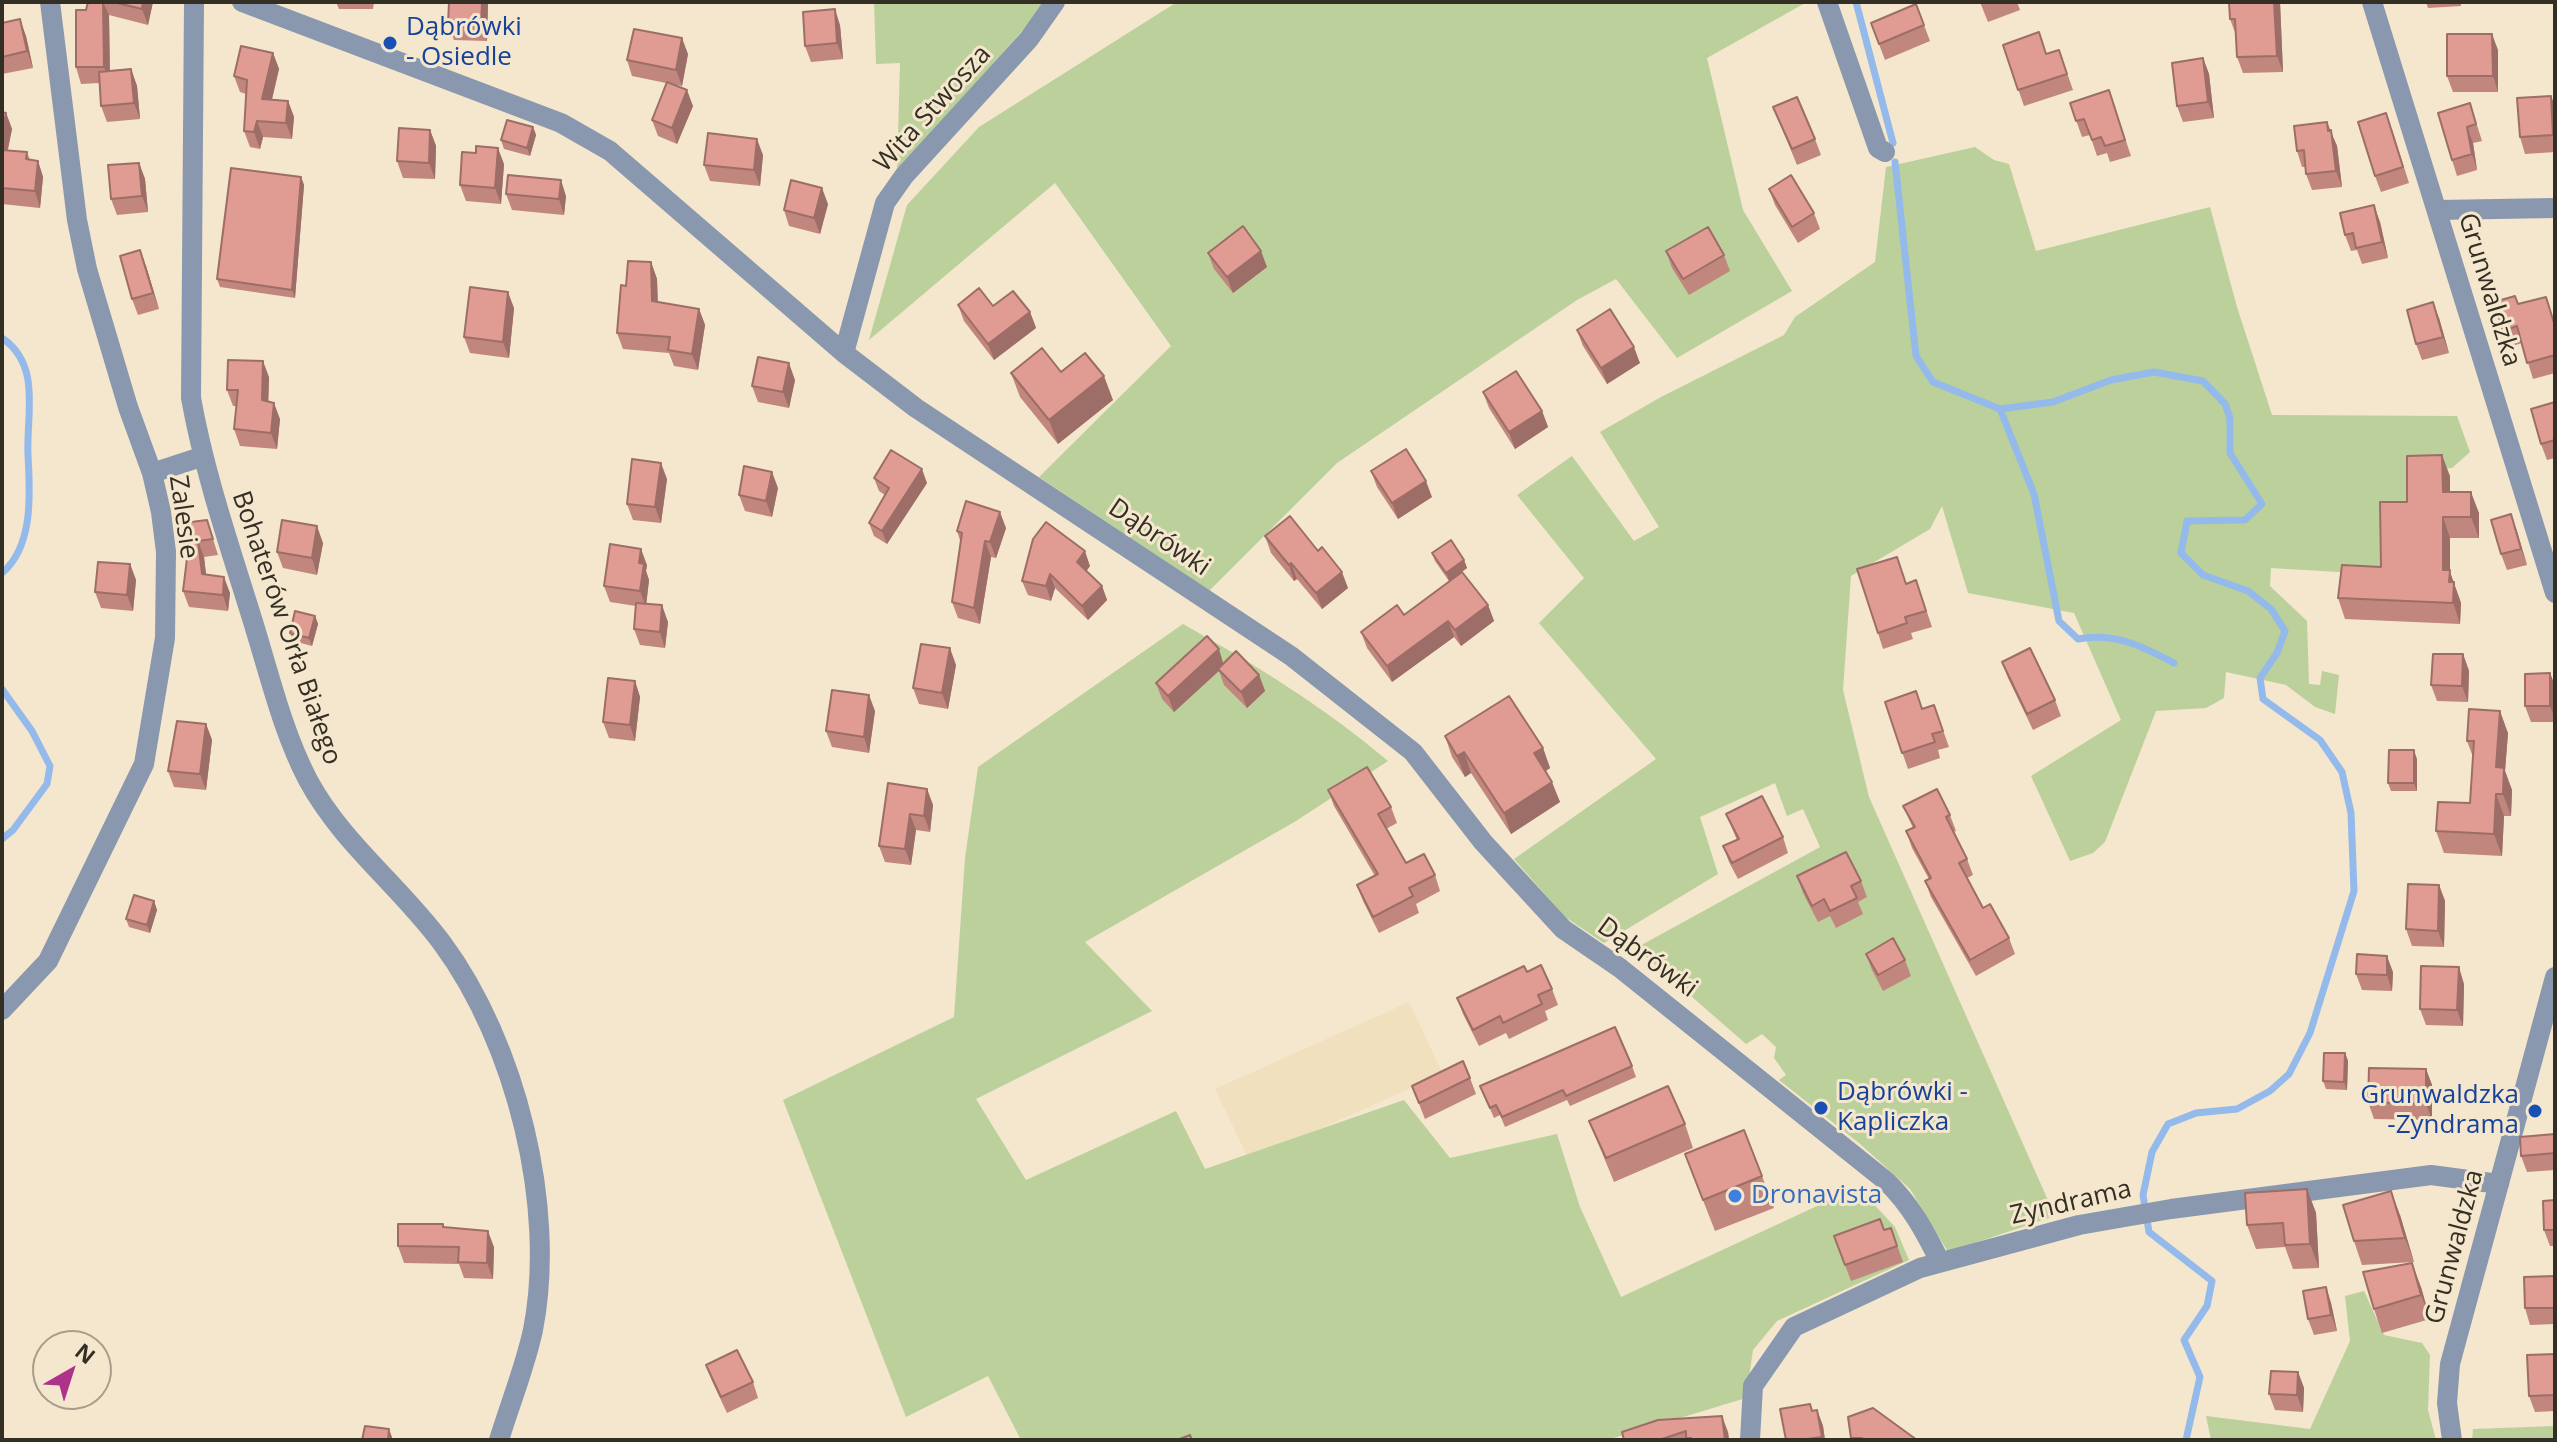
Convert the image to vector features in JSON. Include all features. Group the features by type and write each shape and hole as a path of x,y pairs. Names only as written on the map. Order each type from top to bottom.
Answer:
{"street":[{"name":"Zalesie","path":"2,1010 48,961 144,764 165,638 166,552 152,473 128,407 87,269 77,220 50,2"},
{"name":"Bohaterów Orła Białego","path":"194,2 191,398 201,457 284,721 309,780 327,811 357,849 441,941 466,978 500,1048 532,1171 539,1272 533,1330 499,1440"},
{"name":"Dąbrówki","path":"242,2 546,117 610,151 844,353 916,408 1291,656 1413,752 1503,866 1563,929 1633,978 1886,1181 1903,1197 1925,1229 1940,1262"},
{"name":"Wita Stwosza","path":"844,353 885,203 904,176 1020,50 1055,2"},
{"path":"1827,2 1878,148 1885,152"},
{"name":"Grunwaldzka","path":"2372,2 2555,593"},
{"path":"2438,210 2555,208"},
{"path":"152,473 201,457"},
{"name":"Grunwaldzka","path":"2452,1440 2447,1403 2450,1364 2555,977"},
{"name":"Zyndrama","path":"1750,1440 1753,1386 1794,1327 1940,1262 2079,1225 2162,1210 2431,1175 2499,1184"}],"shaded area":[{"path":"1409,1002 1443,1074 1249,1160 1215,1089"}],"green space":[{"path":"874,2 1048,2 897,172 900,63 876,64"},
{"path":"1177,2 1807,2 1707,58 1743,210 1792,291 1677,358 1616,279 1577,300 1337,463 1209,591 1039,477 1171,346 1055,183 869,340 907,205 979,127"},
{"path":"1975,147 1994,160 2009,164 2036,251 2210,207 2237,307 2272,415 2457,416 2470,452 2452,468 2406,471 2411,518 2389,575 2271,568 2270,586 2307,621 2309,684 2320,685 2322,671 2339,675 2335,714 2315,707 2286,685 2226,672 2224,698 2206,708 2156,711 2105,842 2093,853 2070,861 2031,776 2121,720 2074,613 1968,593 1942,506 1930,529 1851,576 1843,690 1869,797 2055,1216 1948,1252 1910,1189 1859,1143 1779,1080 1786,1075 1774,1058 1776,1047 1762,1034 1746,1044 1636,948 1820,847 1803,809 1787,816 1775,783 1700,817 1718,874 1604,943 1565,917 1514,859 1656,759 1539,623 1584,578 1517,495 1572,456 1634,541 1659,527 1600,432 1661,397 1784,335 1795,317 1875,262 1886,167"},
{"path":"1183,624 1289,688 1388,761 1296,821 1085,942 1152,1011 976,1099 1026,1180 1176,1111 1205,1169 1404,1100 1450,1158 1557,1134 1580,1207 1621,1297 1858,1187 1895,1227 1909,1260 1777,1321 1753,1350 1746,1398 1607,1440 1021,1440 988,1376 906,1417 783,1100 954,1017 965,858 978,767"},
{"path":"2364,1291 2384,1335 2422,1343 2430,1355 2428,1410 2436,1440 2211,1440 2206,1416 2310,1429 2350,1341 2345,1296"},
{"path":"2555,1426 2555,1440 2472,1440 2473,1429"}],"building":[{"path":"88,2 103,2 104,67 76,67 76,10 86,10"},
{"path":"113,2 143,2 142,9"},
{"path":"449,2 482,2 481,25 448,24"},
{"path":"2229,2 2274,2 2277,56 2237,57 2235,19 2230,19"},
{"path":"1916,4 1924,25 1879,44 1871,23"},
{"path":"835,9 837,43 805,46 803,12"},
{"path":"20,19 27,51 2,57 2,23"},
{"path":"634,29 682,38 676,70 627,60"},
{"path":"2039,32 2046,54 2059,50 2067,74 2018,90 2003,45"},
{"path":"2447,34 2492,34 2493,76 2447,76"},
{"path":"241,46 273,53 262,99 288,101 286,123 257,121 254,132 244,131 247,80 234,76"},
{"path":"2203,58 2208,102 2177,106 2172,63"},
{"path":"131,69 134,103 101,106 99,72"},
{"path":"667,82 687,90 672,128 652,120"},
{"path":"2109,90 2125,140 2105,146 2101,137 2092,140 2084,119 2076,121 2070,103"},
{"path":"2551,96 2553,135 2520,137 2517,98"},
{"path":"1797,97 1815,139 1792,149 1773,107"},
{"path":"2470,103 2476,124 2467,127 2472,154 2452,160 2438,113"},
{"path":"2,112 6,113 2,133"},
{"path":"2386,113 2403,167 2375,176 2358,122"},
{"path":"507,120 533,127 527,148 501,140"},
{"path":"2327,122 2328,131 2331,130 2336,171 2306,174 2304,150 2297,151 2294,126"},
{"path":"399,128 430,130 429,163 397,161"},
{"path":"708,133 757,139 754,170 704,165"},
{"path":"476,146 498,148 495,188 460,185 462,152 476,153"},
{"path":"2,150 27,152 26,159 38,161 35,191 2,188"},
{"path":"139,163 142,196 111,199 108,165"},
{"path":"231,168 301,177 292,290 217,279"},
{"path":"508,175 561,180 559,199 506,194"},
{"path":"1791,175 1814,213 1792,227 1769,189"},
{"path":"791,180 822,188 814,218 784,210"},
{"path":"2374,205 2382,242 2356,248 2353,233 2345,235 2340,213"},
{"path":"1243,226 1261,251 1227,277 1208,253"},
{"path":"1708,227 1724,255 1683,279 1666,251"},
{"path":"140,250 153,293 132,299 120,256"},
{"path":"628,261 651,262 652,301 699,309 692,354 668,350 670,337 617,333 621,285 626,286"},
{"path":"470,287 508,292 503,342 464,337"},
{"path":"979,288 993,306 1013,291 1030,312 988,344 958,305"},
{"path":"2515,296 2518,304 2546,297 2555,326 2555,355 2527,363 2517,326 2503,331 2494,302"},
{"path":"2433,302 2443,337 2416,344 2407,310"},
{"path":"1610,309 1634,347 1601,368 1577,330"},
{"path":"1042,348 1061,372 1085,353 1104,376 1049,420 1011,373"},
{"path":"758,357 789,363 783,392 752,386"},
{"path":"228,360 263,361 262,400 274,403 271,433 234,429 238,390 227,390"},
{"path":"1516,371 1542,411 1509,432 1483,392"},
{"path":"2555,402 2555,440 2541,444 2531,409"},
{"path":"1406,449 1426,481 1392,503 1371,471"},
{"path":"891,450 922,469 882,531 869,523 889,488 874,478"},
{"path":"2442,455 2443,492 2471,492 2471,517 2443,517 2443,570 2450,570 2449,582 2454,582 2453,603 2338,598 2342,565 2381,567 2380,502 2407,502 2407,456"},
{"path":"632,459 661,463 655,507 627,504"},
{"path":"744,466 772,472 766,501 739,495"},
{"path":"966,501 1000,512 990,542 985,541 974,608 952,602 962,533 957,531"},
{"path":"2511,514 2521,549 2501,554 2491,520"},
{"path":"1290,516 1318,551 1322,547 1342,572 1316,593 1265,536"},
{"path":"207,520 213,539 198,541 202,574 224,577 223,595 183,591 189,542 185,542 183,523"},
{"path":"282,520 317,526 312,558 277,552"},
{"path":"1046,522 1085,551 1077,562 1102,586 1082,606 1050,574 1046,586 1022,581 1033,539"},
{"path":"1451,540 1464,560 1446,573 1432,553"},
{"path":"610,544 641,549 639,563 644,564 640,591 604,586"},
{"path":"1897,557 1906,584 1916,580 1926,611 1905,617 1907,623 1878,633 1857,569"},
{"path":"98,562 130,564 127,595 95,592"},
{"path":"1462,572 1488,605 1455,630 1448,621 1387,666 1361,632 1397,605 1404,615"},
{"path":"636,603 662,605 660,632 634,629"},
{"path":"295,611 315,616 309,638 290,633"},
{"path":"1207,636 1219,649 1168,696 1156,683"},
{"path":"921,644 950,648 942,693 913,688"},
{"path":"2030,648 2055,700 2027,714 2002,662"},
{"path":"1236,651 1259,675 1241,692 1218,669"},
{"path":"2433,654 2463,654 2462,686 2431,685"},
{"path":"2550,673 2550,706 2525,706 2525,674"},
{"path":"608,678 635,681 630,725 603,722"},
{"path":"832,690 869,695 864,737 826,731"},
{"path":"1916,691 1922,709 1934,705 1943,731 1932,734 1935,742 1902,753 1885,702"},
{"path":"1509,696 1543,748 1534,753 1552,782 1504,813 1464,752 1457,756 1445,736"},
{"path":"2469,709 2500,711 2496,767 2504,768 2503,794 2496,794 2494,834 2436,831 2438,802 2470,803 2474,741 2467,741"},
{"path":"177,721 206,724 200,774 168,771"},
{"path":"2389,750 2414,750 2414,783 2388,783"},
{"path":"1367,767 1391,807 1378,814 1406,863 1424,854 1435,875 1409,888 1413,896 1373,917 1357,885 1378,874 1328,790"},
{"path":"888,783 927,789 924,816 910,814 905,849 879,846"},
{"path":"1937,789 1950,815 1946,817 1967,859 1959,863 1983,908 1990,904 2009,938 1970,960 1925,881 1931,878 1906,831 1915,827 1903,806"},
{"path":"1762,796 1783,837 1732,863 1723,846 1739,839 1726,814"},
{"path":"1846,852 1861,881 1851,886 1857,898 1830,911 1824,899 1812,906 1797,876"},
{"path":"2408,884 2439,885 2438,931 2406,929"},
{"path":"134,895 154,901 147,925 126,919"},
{"path":"1893,938 1905,960 1878,975 1866,954"},
{"path":"2357,954 2387,956 2387,975 2356,974"},
{"path":"1541,965 1552,989 1538,995 1542,1004 1503,1023 1500,1016 1473,1030 1457,998 1524,966 1527,972"},
{"path":"2421,966 2459,967 2457,1010 2420,1009"},
{"path":"1615,1027 1632,1066 1566,1096 1563,1090 1502,1117 1496,1105 1490,1108 1480,1086"},
{"path":"2324,1053 2345,1053 2344,1082 2323,1081"},
{"path":"1463,1061 1470,1078 1419,1103 1412,1086"},
{"path":"2369,1068 2426,1069 2426,1104 2368,1102"},
{"path":"1668,1086 1685,1124 1606,1158 1589,1121"},
{"path":"1744,1130 1762,1176 1703,1200 1685,1154"},
{"path":"2555,1134 2555,1153 2521,1156 2520,1137"},
{"path":"2307,1189 2310,1244 2285,1245 2283,1223 2247,1225 2245,1193"},
{"path":"2391,1191 2405,1238 2354,1241 2343,1205"},
{"path":"2555,1200 2555,1230 2544,1230 2543,1201"},
{"path":"1880,1219 1884,1230 1891,1228 1897,1246 1845,1265 1834,1236"},
{"path":"398,1224 443,1224 443,1227 488,1231 487,1263 458,1262 459,1247 398,1246"},
{"path":"2412,1263 2421,1295 2374,1309 2363,1272"},
{"path":"2555,1276 2555,1308 2525,1308 2524,1277"},
{"path":"2326,1287 2331,1315 2308,1319 2303,1291"},
{"path":"737,1350 753,1382 721,1397 706,1365"},
{"path":"2555,1354 2555,1395 2529,1396 2527,1355"},
{"path":"2271,1371 2298,1372 2297,1395 2269,1394"},
{"path":"1810,1404 1812,1411 1817,1410 1822,1437 1786,1440 1780,1409"},
{"path":"1873,1408 1917,1440 1851,1438 1848,1417"},
{"path":"1722,1416 1725,1440 1692,1440 1686,1438 1686,1431 1659,1440 1624,1440 1622,1432 1658,1420"},
{"path":"365,1426 389,1429 388,1440 362,1440"}],"waterway":[{"path":"1856,2 1893,143"},
{"path":"1895,162 1916,356 1933,382 2000,409 2053,402 2111,380 2154,372 2203,381 2225,404 2230,418 2230,453 2262,504 2245,520 2187,521 2181,553 2203,575 2248,591 2271,609 2285,631 2277,653 2260,678 2263,699 2320,740 2342,772 2351,813 2354,891 2310,1033 2289,1074 2270,1091 2237,1109 2196,1113 2168,1124 2152,1152 2143,1195 2149,1232 2212,1281 2207,1306 2184,1340 2200,1377 2186,1440"},
{"path":"2,338 15,349 23,362 29,392 28,518 20,548 2,573"},
{"path":"2000,409 2034,494 2059,621 2078,639 2116,639 2174,663"},
{"path":"2,689 32,731 50,766 47,784 13,830 2,839"}],"place":[{"name":"Dąbrówki - Osiedle","path":"390,43"},
{"name":"Dąbrówki - Kapliczka","path":"1821,1108"},
{"name":"Grunwaldzka -Zyndrama","path":"2535,1111"},
{"name":"Dronavista","path":"1735,1196"}]}
